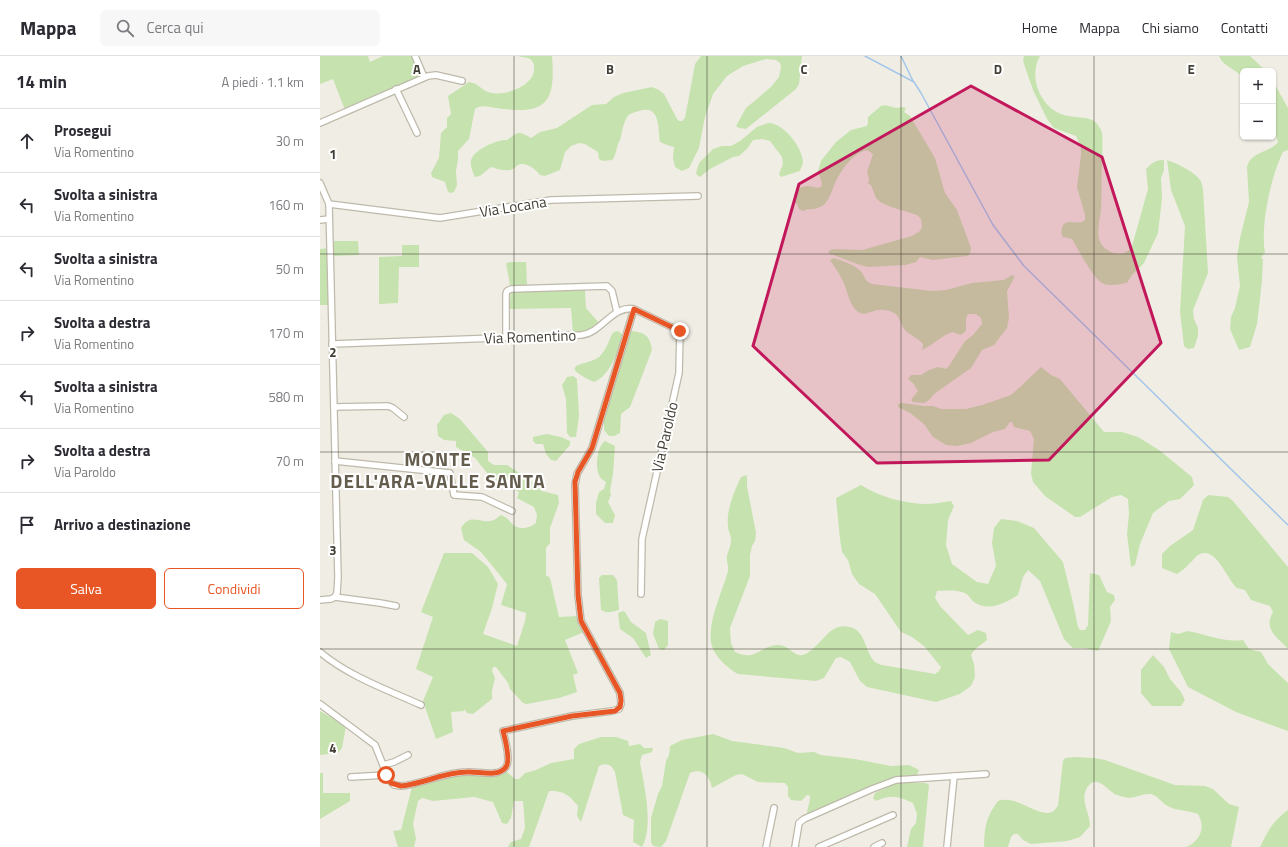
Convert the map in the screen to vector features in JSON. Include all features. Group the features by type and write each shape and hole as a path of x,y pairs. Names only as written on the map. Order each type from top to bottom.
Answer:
{"street":[{"path":"415,56 424,77"},
{"path":"320,123 424,77 434,75 462,81"},
{"path":"396,89 417,133"},
{"path":"320,183 329,204 338,577 337,594 335,597"},
{"name":"Via Locana","path":"329,204 440,218 555,200 698,196"},
{"path":"320,220 329,219"},
{"path":"506,337 506,294 507,291 511,289 605,286 609,287 612,291 618,312"},
{"name":"Via Romentino","path":"332,344 584,335 592,332 618,312 625,309 634,309"},
{"path":"320,704 372,742 391,783 401,786 460,772 497,772 505,768 507,764 507,753 503,731 572,716 615,711 620,707 620,693 581,621 578,595 574,485 577,474 592,448 634,309"},
{"name":"Via Paroldo","path":"634,309 680,331 679,373 642,539 641,594"},
{"path":"334,407 388,406 404,417"},
{"path":"335,461 450,473 454,495 482,497 512,511"},
{"path":"320,600 335,597 396,606"},
{"path":"320,652 331,661 348,671 421,705"},
{"path":"382,765 394,762 408,755"},
{"path":"795,847 800,823 804,819 889,782 904,779 986,774"},
{"path":"351,777 386,775"},
{"path":"947,847 954,776"},
{"path":"766,847 774,808"},
{"path":"819,847 893,815"},
{"path":"874,847 882,843"}],"highlighted area":[{"path":"971,86 1102,157 1161,343 1049,460 877,463 753,346 799,184"}],"green space":[{"path":"320,56 368,56 370,62 383,56 413,56 420,73 418,78 345,110 333,79 320,84"},
{"path":"517,56 552,56 553,73 552,86 549,96 544,103 536,108 526,110 513,110 485,106 477,107 475,109 469,139 458,151 456,171 457,185 454,192 448,192 445,182 432,177 431,173 439,158 441,133 447,127 447,118 451,114 448,96 469,82 474,83 491,93 503,93 519,88 532,77 534,66 530,59"},
{"path":"701,56 802,56 799,84 796,89 746,129 736,126 746,108 771,87 779,77 781,67 780,63 776,60 766,59 743,66 727,76 713,94 705,117 699,148 689,168 682,171 675,167 673,158 674,147 660,142 657,118 651,111 646,110 637,111 627,117 615,156 612,160 603,161 599,159 598,152 585,144 579,143 571,146 565,152 560,170 545,176 540,175 530,166 521,164 508,170 491,167 480,176 475,177 471,167 471,160 482,148 498,141 507,140 518,133 531,138 540,132 557,128 592,105 606,104 614,97 623,93 652,87 659,90 664,94 677,119 682,121 685,118 695,64"},
{"path":"1024,56 1040,56 1035,72 1036,81 1038,90 1047,104 1061,114 1091,119 1101,130 1101,209 1098,235 1103,246 1110,252 1118,254 1127,252 1132,247 1148,189 1146,169 1154,162 1164,160 1164,170 1161,178 1162,198 1158,233 1144,263 1132,275 1127,283 1111,285 1102,283 1090,270 1072,239 1062,236 1061,232 1064,224 1069,222 1079,223 1085,220 1077,187 1081,147 1076,136 1054,128 1047,119 1033,90 1023,61"},
{"path":"1219,56 1250,56 1263,68 1240,68 1240,74 1226,65"},
{"path":"1276,86 1288,108 1288,150 1283,152 1274,174 1265,215 1265,252 1261,258 1263,259 1262,281 1257,324 1250,347 1239,350 1230,329 1231,317 1235,308 1240,286 1237,257 1249,202 1247,167 1252,158 1275,146 1278,142 1276,136"},
{"path":"885,105 896,108 906,108 904,112 910,116 935,158 945,193 957,210 971,248 970,254 967,256 933,260 920,257 916,262 905,265 868,267 828,253 830,250 834,249 862,250 912,236 920,231 922,227 921,219 917,215 891,207 880,202 876,198 871,185 868,184 869,179 867,172 873,154 867,150 857,154 845,166 824,205 803,211 793,202 799,189 804,186 817,188 821,187 822,183 818,171 821,161 836,142 851,130 867,126 868,117 881,106"},
{"path":"768,123 774,124 786,131 796,143 803,162 800,171 781,177 779,174 783,164 782,157 770,141 762,139 753,140 747,149 739,156 733,157 710,169 700,177 698,176 696,173 699,163 713,149 722,146 731,146 740,141 757,127"},
{"path":"1167,160 1190,171 1198,177 1201,181 1203,189 1208,273 1193,310 1194,319 1198,328 1198,336 1194,348 1188,349 1184,346 1180,312 1185,226 1171,190"},
{"path":"334,241 358,241 359,255 334,256"},
{"path":"402,245 419,245 419,267 399,267 398,303 379,304 379,257 402,256"},
{"path":"328,248 328,305 320,305 320,249"},
{"path":"834,258 860,270 866,280 872,284 932,291 946,290 972,283 1004,280 1012,275 1014,278 1007,291 1009,318 1007,328 994,345 982,350 971,368 934,394 924,403 913,402 911,400 918,391 913,383 908,379 911,375 921,375 938,367 946,369 965,341 973,335 982,324 981,318 976,314 968,314 966,319 966,331 961,335 952,332 922,350 923,344 906,331 897,315 894,313 876,310 863,314 854,308 843,281 830,260"},
{"path":"526,262 527,285 510,285 506,263"},
{"path":"585,290 586,308 599,323 586,331 573,333 571,308 509,309 511,292"},
{"path":"618,331 623,335 618,349 609,369 600,379 594,382 576,371 575,368 578,365 600,356 606,348 612,334"},
{"path":"631,331 640,332 646,336 650,341 652,350 630,407 621,414 620,433 614,436 609,436 604,430 604,421"},
{"path":"1041,367 1051,375 1060,379 1104,432 1122,432 1138,437 1159,450 1192,477 1194,485 1180,499 1169,501 1153,513 1140,544 1135,565 1131,567 1127,534 1129,514 1128,499 1121,495 1112,497 1080,517 1075,517 1045,496 1033,482 1031,473 1034,439 1030,431 1014,427 1012,422 1010,422 1005,429 993,432 971,443 957,446 946,445 933,437 924,424 910,413 898,407 898,404 902,403 933,406 941,409 966,409 982,405 1011,395"},
{"path":"573,376 577,379 579,416 576,437 570,437 567,433 566,399 562,385 567,377"},
{"path":"451,413 460,419 488,452 488,461 494,465 507,465 530,480 542,491 558,495 559,503 550,528 550,543 546,548 546,575 550,578 559,617 577,616 584,632 565,640 578,673 573,675 577,692 559,698 527,704 523,703 510,689 508,683 496,667 493,667 492,671 495,678 492,699 473,714 467,713 464,709 464,711 451,712 453,732 436,739 423,701 433,677 416,669 433,617 421,612 444,553 472,553 488,567 498,584 483,634 517,646 526,613 501,605 507,584 481,552 464,540 461,528 464,523 471,520 491,521 501,515 516,527 524,528 536,523 537,515 534,507 517,498 519,492 491,478 475,458 456,447 456,441 444,440 438,436 437,425 444,415"},
{"path":"547,434 561,437 570,441 570,445 556,461 551,460 546,454 543,444 536,444 533,441 533,437"},
{"path":"605,441 615,446 610,491 611,495 608,502 615,515 613,523 605,523 596,514 596,503 599,492 604,489 606,482 599,476 597,467 600,447"},
{"path":"747,475 747,486 756,533 750,555 750,576 730,628 731,643 735,652 742,655 748,655 778,645 801,655 810,651 834,629 845,626 857,630 863,638 871,657 874,661 882,665 935,674 939,671 941,667 924,646 912,637 901,632 875,594 859,584 852,574 848,560 842,552 836,498 861,485 892,499 908,502 928,504 951,501 954,506 948,520 946,545 952,564 977,582 988,584 996,566 992,543 994,528 1001,519 1017,521 1034,528 1063,562 1078,627 1080,630 1085,630 1088,625 1090,573 1099,575 1107,592 1114,595 1115,600 1110,607 1111,621 1098,651 1085,648 1073,648 1064,639 1040,581 1028,570 1023,577 1018,595 997,605 979,605 962,592 951,590 937,591 935,598 940,606 968,635 978,630 986,633 987,640 976,648 971,655 974,664 975,677 971,686 960,694 936,702 867,687 860,681 850,662 841,657 836,658 824,678 816,681 738,674 725,665 715,652 712,647 711,634 713,616 728,571 727,558 731,541 728,530 729,508 741,477"},
{"path":"1208,495 1228,497 1233,501 1288,567 1288,649 1276,637 1270,628 1270,618 1273,612 1270,606 1251,600 1245,590 1237,588 1216,558 1210,554 1204,553 1198,555 1177,574 1162,568 1162,554 1170,546 1193,530 1203,500"},
{"path":"602,575 613,575 617,580 619,610 608,612 601,610 599,578"},
{"path":"623,611 631,622 646,633 651,655 646,658 633,638 620,629 618,613"},
{"path":"660,619 668,621 668,645 664,650 659,649 653,634 655,622"},
{"path":"1188,631 1222,639 1236,641 1243,640 1249,649 1261,652 1268,664 1288,683 1288,731 1236,712 1188,687 1169,649 1171,632 1178,634"},
{"path":"1153,655 1164,667 1170,679 1181,692 1185,700 1181,706 1152,706 1141,693 1141,670"},
{"path":"320,711 346,726 342,748 338,753 320,755"},
{"path":"713,734 732,741 784,748 798,753 814,752 821,755 855,759 891,766 909,765 919,770 917,775 888,779 810,815 807,815 807,810 810,796 807,795 801,801 791,800 788,796 788,787 785,783 758,782 742,774 736,775 712,788 710,780 705,774 695,771 690,773 666,841 661,847 653,846 651,842 651,818 662,786 670,746 682,740"},
{"path":"601,737 616,737 628,741 629,746 640,744 644,748 653,748 652,752 642,755 640,762 646,793 648,817 646,838 642,847 633,842 634,820 623,815 615,772 611,766 604,764 599,766 581,822 577,816 578,806 571,799 565,794 549,791 529,847 508,847 511,842 521,839 525,828 523,801 514,801 511,818 507,824 502,823 493,802 474,797 433,801 422,798 418,801 413,824 416,839 414,847 398,847 393,831 401,830 412,787 454,775 505,770 515,779 519,779 525,773 551,763 574,759 574,749 579,744"},
{"path":"1075,757 1105,760 1175,785 1205,786 1213,789 1229,804 1239,807 1231,847 1186,847 1195,841 1200,834 1201,824 1198,814 1170,807 1151,794 1144,794 1130,798 1119,796 1098,782 1095,782 1089,785 1086,790 1084,800 1090,826 1080,837 1067,841 1031,844 1023,840 1018,834 1014,834 1011,837 1008,847 984,847 986,823 990,813 998,801 1015,801 1040,812 1047,813 1053,811 1058,805 1063,761 1065,758"},
{"path":"320,773 323,773 323,793 350,793 350,801 320,819"},
{"path":"896,783 926,783 929,785 923,847 907,847 911,829 916,823 917,814 913,803 894,797 886,797 876,801 873,798 875,793"},
{"path":"1288,810 1288,847 1260,847 1271,826"}],"waterway":[{"path":"865,56 914,82 993,225 1024,266 1288,525"},
{"path":"901,56 913,81"}],"district":[{"name":"MONTE DELL'ARA-VALLE SANTA","path":"438,470"}],"route":[{"path":"386,775 394,785 405,786 460,772 489,773 501,771 507,764 507,753 503,731 572,716 615,711 619,709 621,704 620,693 581,621 578,595 574,487 576,476 592,448 634,309 680,331"}]}
